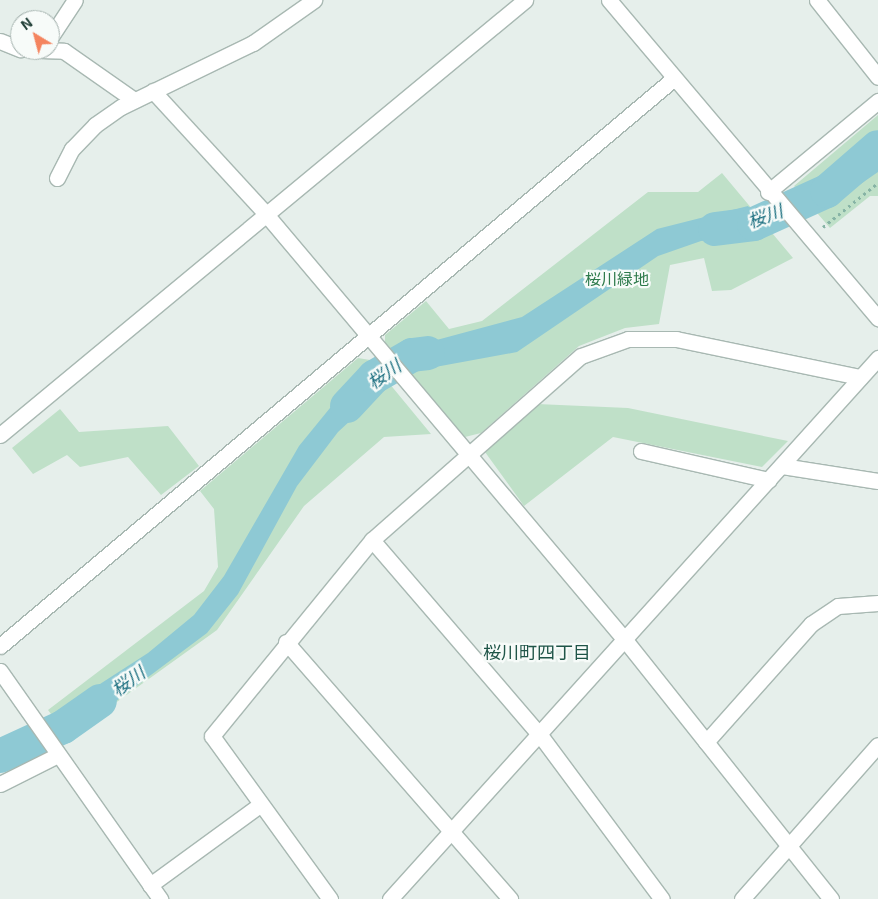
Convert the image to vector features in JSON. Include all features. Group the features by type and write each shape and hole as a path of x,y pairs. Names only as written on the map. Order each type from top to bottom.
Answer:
{"street":[{"path":"60,23 75,0"},
{"path":"57,178 72,149 94,125 134,100 253,43 295,5 314,0"},
{"path":"0,435 265,213 525,0"},
{"path":"609,0 672,79 878,318"},
{"path":"817,0 878,77"},
{"path":"60,51 64,51 134,100"},
{"path":"0,646 368,340 672,79"},
{"path":"153,92 265,213 465,456 625,640 831,899"},
{"path":"770,194 878,101"},
{"path":"330,899 212,736 286,642 372,540 465,456 581,356 628,339 676,339 860,377"},
{"path":"390,899 454,832 878,358"},
{"path":"642,451 769,480"},
{"path":"782,466 878,481"},
{"path":"372,540 540,735 662,899"},
{"path":"706,742 811,624 838,606 878,603"},
{"path":"286,642 454,832 510,899"},
{"path":"0,671 160,899"},
{"path":"742,899 878,744"},
{"path":"0,784 55,750"},
{"path":"150,885 261,804"}],"path":[{"path":"806,235 878,182"}],"green space":[{"path":"878,115 878,196 870,196 830,228 794,186"},
{"name":"桜川緑地","path":"722,173 793,258 731,290 712,291 704,258 670,265 659,324 625,328 579,346 481,433 465,437 385,345 385,335 426,301 449,329 482,321 648,192 698,192"},
{"path":"358,358 370,360 431,434 384,437 304,506 217,630 68,737 48,710 204,591 218,567 214,509 200,491"},
{"path":"537,404 628,408 788,441 762,467 613,437 524,506 485,452 488,444"},
{"path":"60,409 79,432 168,426 199,466 161,495 128,457 80,467 67,455 33,474 12,448"}],"water":[{"path":"878,134 878,172 820,212 802,193"},
{"path":"748,206 773,234 701,241 658,256 517,352 408,372 392,352 522,317 657,229"},
{"path":"375,367 390,384 338,432 297,486 238,594 207,633 68,737 52,715 148,653 194,615 224,576 299,446 330,408"},
{"path":"23,739 34,752 0,764 0,749"}],"waterway":[{"name":"桜川","path":"715,229 754,224 827,191 878,147"},
{"name":"桜川","path":"347,406 374,377 412,355 428,353"},
{"name":"桜川","path":"0,756 63,727 100,701"}],"district":[{"name":"桜川町四丁目","path":"537,652"}]}
